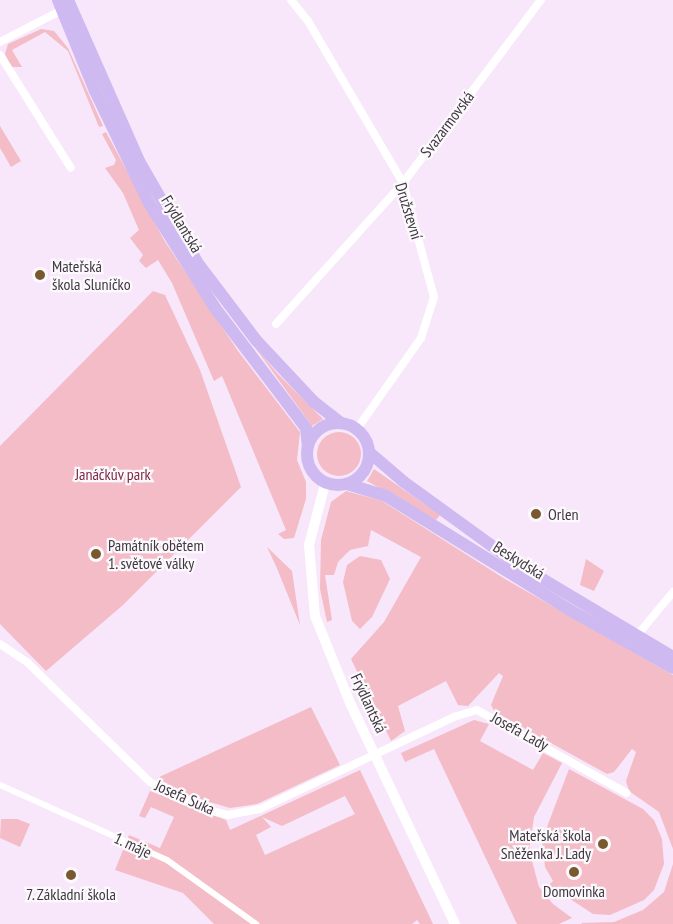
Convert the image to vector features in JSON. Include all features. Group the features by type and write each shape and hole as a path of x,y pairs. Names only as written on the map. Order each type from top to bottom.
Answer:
{"main road":[{"name":"Frýdlantská","path":"65,4 140,161 197,262 256,340 314,402 340,422"},
{"name":"Frýdlantská","path":"65,4 116,136 168,235 221,316 306,428 308,446"},
{"path":"340,422 357,429 369,452 366,470 347,484 325,484 309,468 308,446 319,430 340,422"},
{"name":"Beskydská","path":"369,452 404,482 517,564 673,668"},
{"name":"Beskydská","path":"347,484 386,496 634,641 673,657"}],"street":[{"name":"Družstevní","path":"291,0 308,21 403,183 434,304 421,338 357,429"},
{"name":"Svazarmovská","path":"276,324 403,183 542,0"},
{"path":"0,42 65,4"},
{"path":"0,56 71,168"},
{"name":"Frýdlantská","path":"325,484 309,545 312,604 339,680 455,924"},
{"path":"634,641 673,592"},
{"name":"Josefa Suka","path":"0,644 28,663 150,782 208,810 228,815 260,810 375,756"},
{"name":"Josefa Lady","path":"375,756 454,717 477,710 627,793"},
{"name":"1. máje","path":"0,784 167,860 256,924"}],"green space":[{"path":"41,29 54,31 68,48 103,126 99,127 68,51 45,32 12,50 22,67 11,67 5,54 8,44"},
{"path":"0,126 21,161 11,167 0,148"},
{"path":"106,132 164,240 238,351 300,432 297,460 306,482 306,499 294,538 284,539 278,534 286,530 222,376 214,381 172,283 158,260 146,268 139,261 143,255 130,238 139,230 123,193 105,168 114,165 116,160 102,134"},
{"name":"Janáčkův park","path":"153,291 165,295 200,370 241,487 123,605 46,671 0,624 0,446"},
{"path":"254,346 277,373 323,419 312,426"},
{"path":"339,432 348,433 355,438 360,445 360,463 355,470 348,475 339,476 330,475 323,470 318,463 317,454 318,445 323,438 330,433"},
{"path":"374,469 440,515 436,520 367,481"},
{"path":"346,491 382,501 505,579 673,675 673,849 659,812 629,791 626,781 636,752 632,749 614,772 607,774 495,712 491,705 503,676 499,673 468,706 458,705 446,681 398,706 405,731 391,741 351,659 384,622 421,557 371,530 368,546 350,550 338,562 334,575 325,575 332,620 327,622 320,589 321,540 331,502"},
{"path":"267,547 292,571 300,625 276,566"},
{"path":"360,556 381,560 390,579 372,617 360,629 352,621 343,582 347,565"},
{"path":"586,559 604,571 594,591 580,585"},
{"path":"311,707 340,765 257,804 230,808 193,797 157,778"},
{"path":"474,720 489,724 480,741 533,770 543,753 562,763 534,817 529,850 539,887 553,904 572,918 559,924 517,924 434,749 405,762 401,753"},
{"name":"Mateřská škola Sněženka J. Lady","path":"569,769 643,809 654,820 662,839 664,864 654,890 644,900 610,915 593,914 549,885 553,881 545,867 542,840"},
{"path":"360,770 433,924 420,924 417,920 412,924 214,924 183,893 115,870 129,835 160,848 174,817 151,807 145,818 139,816 150,791 226,820 230,830","holes":["345,796 355,814 265,855 256,835 271,827 262,817 282,826"]},
{"path":"1,819 17,819 30,824 20,847 0,838"},
{"path":"673,864 673,924 581,923 614,922 643,910 664,892"}],"place":[{"name":"Mateřská škola Sluníčko","path":"40,275"},
{"name":"Orlen","path":"536,514"},
{"name":"Památník obětem 1. světové války","path":"96,554"},
{"name":"Mateřská škola Sněženka J. Lady","path":"603,844"},
{"name":"Domovinka","path":"574,872"},
{"name":"7. Základní škola","path":"71,875"}]}
